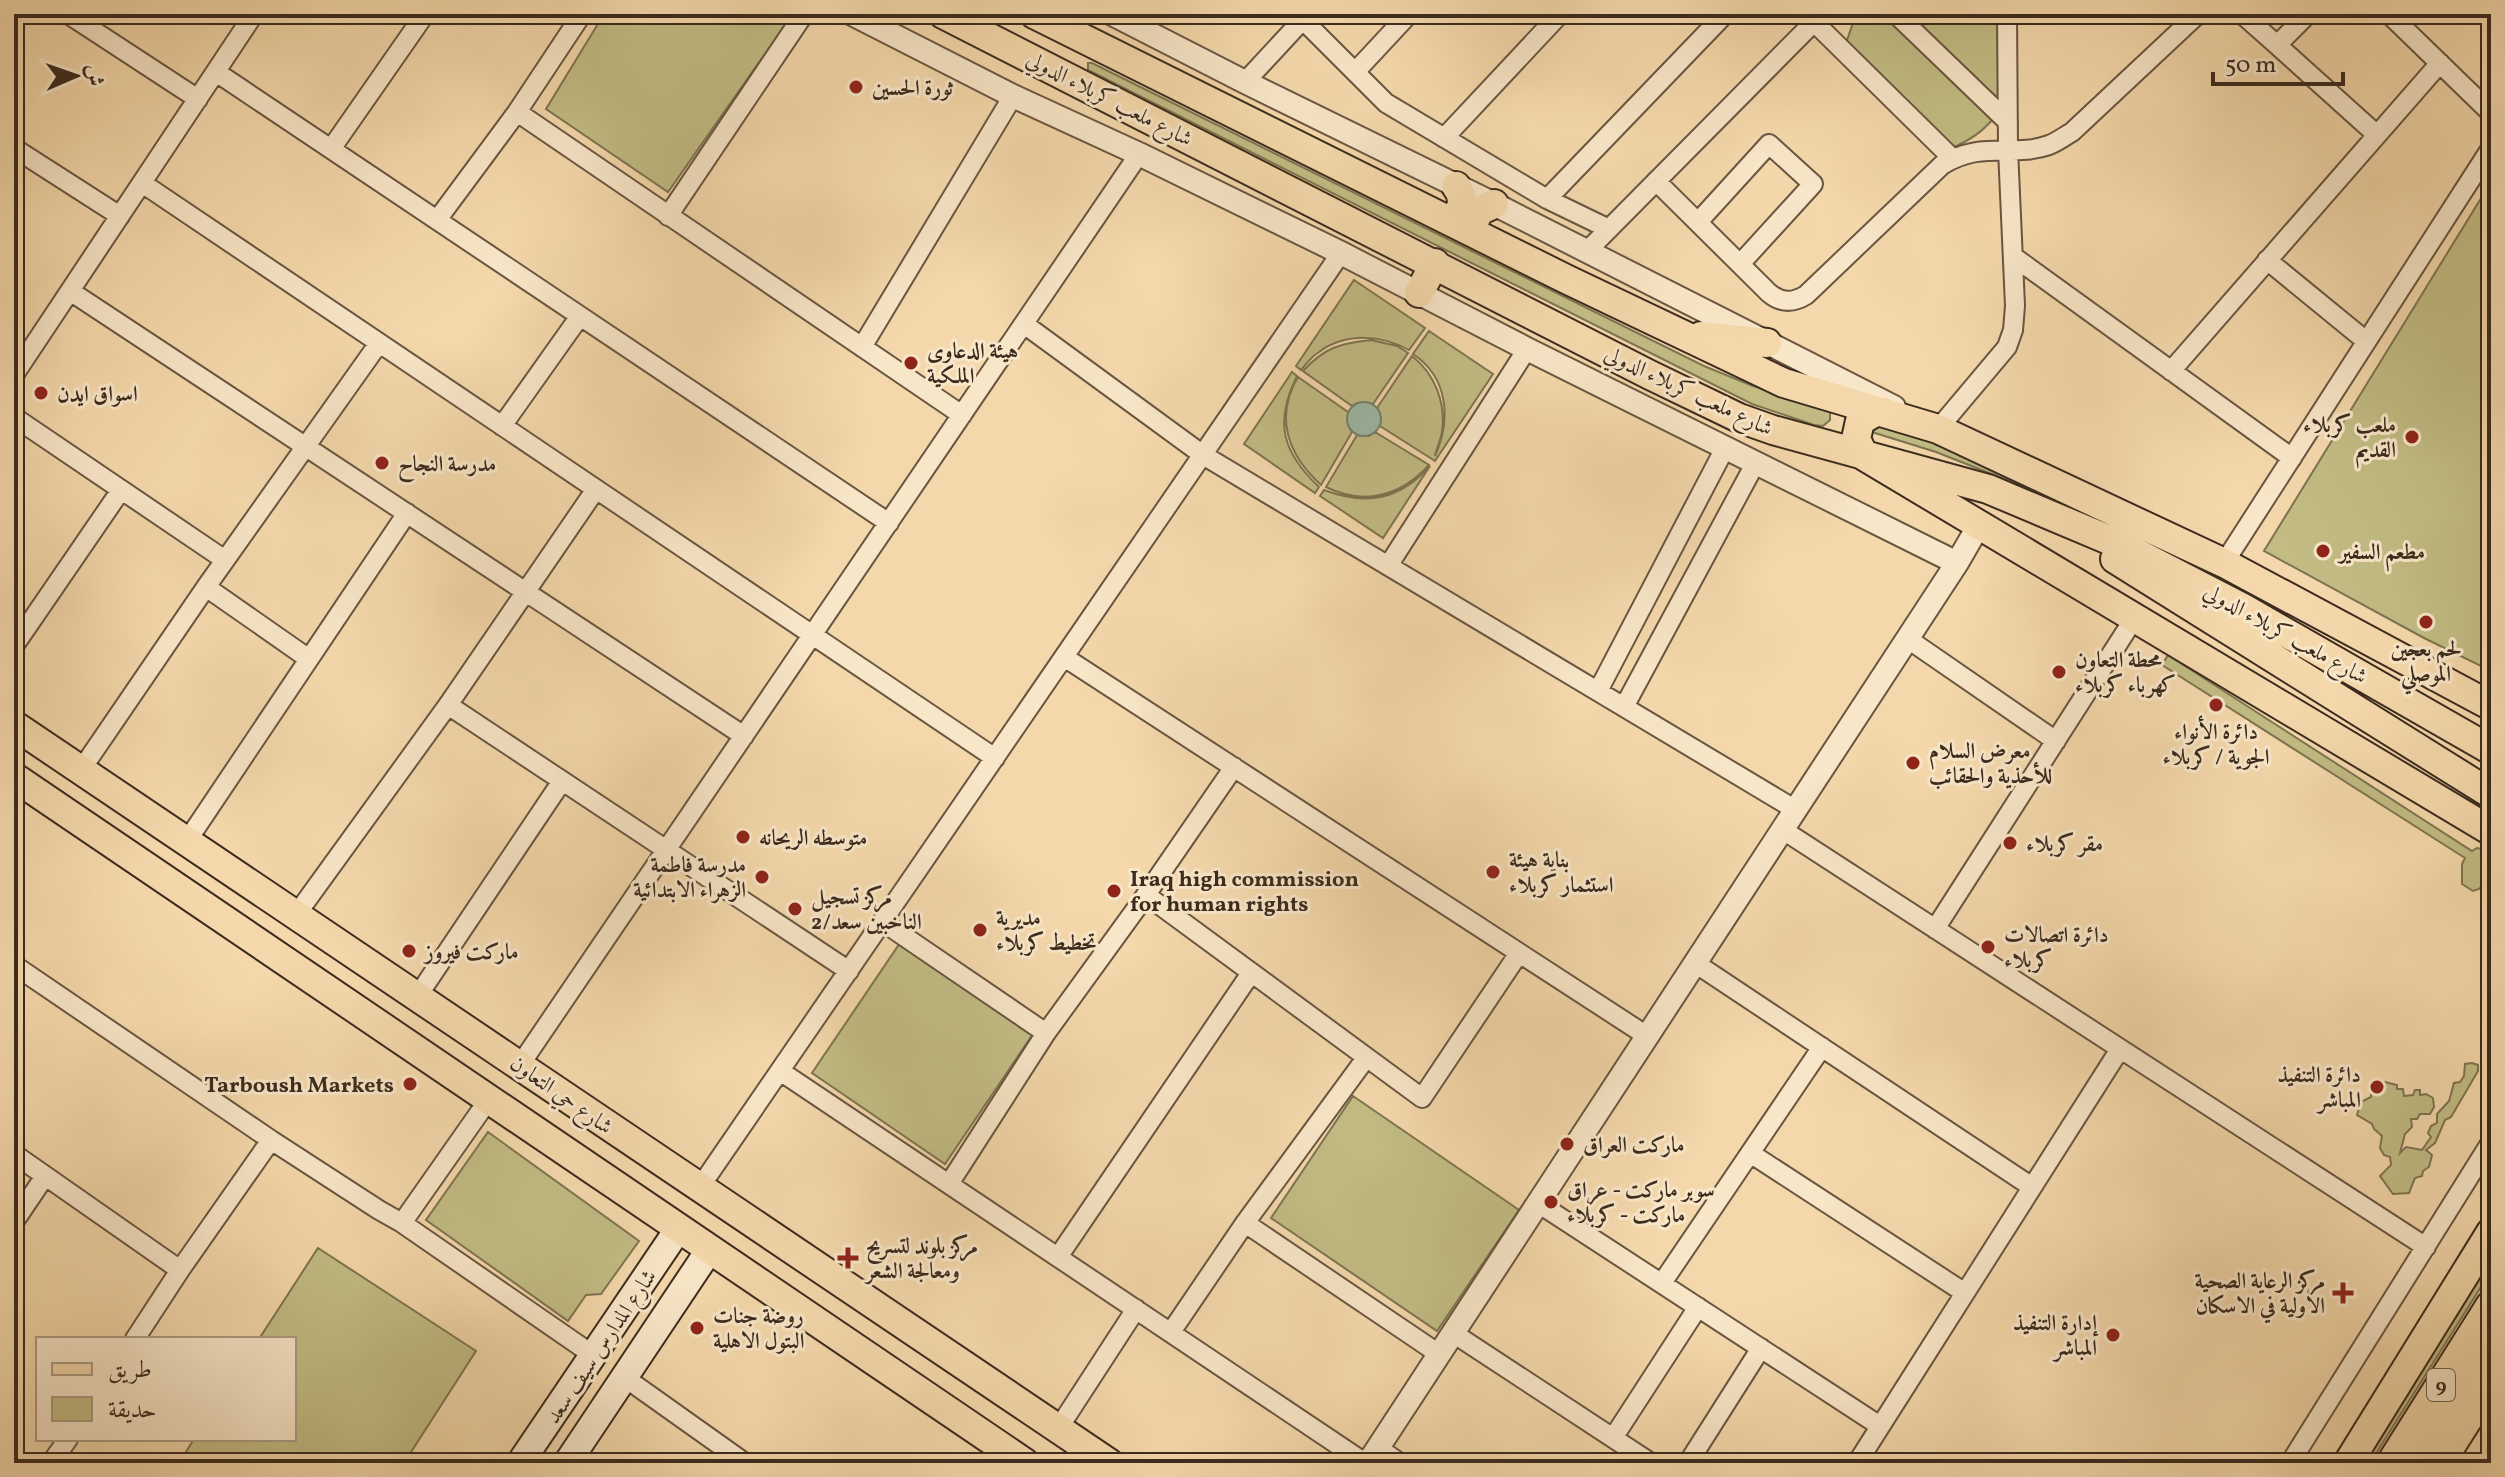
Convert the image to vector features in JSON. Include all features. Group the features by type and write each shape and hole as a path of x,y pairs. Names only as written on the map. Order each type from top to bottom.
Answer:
{"highway":[{"name":"9","path":"2392,1463 2491,1306"},
{"name":"9","path":"2420,1463 2491,1350"}],"main road":[{"name":"شارع ملعب كربلاء الدولي","path":"943,14 1739,418 1864,456 1945,476 2007,497 2156,562 2491,750"},
{"name":"شارع ملعب كربلاء الدولي","path":"1037,16 1784,383 1938,429 2224,563 2491,706"},
{"path":"1023,54 1039,39 1041,32 1037,16"},
{"path":"1069,77 1067,55 1075,42 1082,38"},
{"path":"1449,220 1460,212 1462,205 1456,186"},
{"path":"1475,233 1475,216 1483,207 1494,204"},
{"path":"1419,293 1435,263"},
{"path":"1680,334 1767,343"},
{"path":"1801,437 1819,436 1826,431 1835,416 1834,399"},
{"path":"1884,412 1875,412 1860,421 1856,439 1864,456 2491,831"},
{"path":"2007,497 2101,550 2491,794"},
{"name":"شارع حي التعاون","path":"14,725 1109,1463"},
{"name":"شارع حي التعاون","path":"14,777 1025,1463"},
{"path":"565,1151 586,1137 589,1112"},
{"path":"606,1179 609,1162 614,1155 636,1144"},
{"name":"شارع المدارس سيف سعد","path":"520,1463 679,1228"},
{"path":"2348,1463 2491,1232"},
{"name":"شارع المدارس سيف سعد","path":"567,1463 710,1249"},
{"path":"2440,1463 2491,1383"}],"street":[{"path":"68,14 198,99"},
{"path":"14,375 254,14"},
{"path":"331,149 425,14"},
{"path":"437,220 517,112 582,14"},
{"path":"668,216 804,14"},
{"path":"852,14 1013,96 1341,253 1957,563"},
{"path":"1112,14 1938,429 2007,347 2013,330 2007,14"},
{"path":"1355,72 1409,14"},
{"path":"1444,138 1560,14"},
{"path":"1547,199 1725,14"},
{"path":"1902,14 1899,17 2008,122"},
{"path":"1656,181 1774,297 1787,301 1800,298 1942,165 1952,158 1979,150 2049,145 2072,132 2198,14"},
{"path":"2242,14 2377,135"},
{"path":"2389,14 2491,113"},
{"path":"1245,82 1306,17 1386,103 1547,199 1609,229"},
{"path":"1586,252 1813,18 1952,158"},
{"path":"2277,45 2297,18"},
{"path":"2171,371 2440,63"},
{"path":"216,72 889,523"},
{"path":"862,347 1013,96"},
{"path":"517,112 962,415"},
{"path":"1698,222 1769,144 1813,184 1740,264"},
{"path":"14,148 120,216"},
{"path":"2224,563 2491,148"},
{"path":"520,1065 1139,154"},
{"path":"142,183 995,758"},
{"path":"700,1187 1341,253"},
{"path":"2014,257 2292,458"},
{"path":"2267,260 2366,341"},
{"path":"70,291 744,736"},
{"path":"502,426 580,316"},
{"path":"1024,324 1203,455 1796,810"},
{"path":"81,770 379,343"},
{"path":"1388,566 1527,349"},
{"path":"14,417 225,560"},
{"path":"1598,691 1725,448"},
{"path":"1624,707 1756,462"},
{"path":"296,915 448,705 596,489"},
{"path":"14,646 121,490"},
{"path":"187,841 407,513"},
{"path":"1370,1458 1908,639 1979,525"},
{"path":"206,587 309,659"},
{"path":"1935,929 2135,617"},
{"path":"1908,639 2056,741"},
{"path":"1064,657 1647,1036"},
{"path":"448,705 849,971"},
{"path":"949,1184 1046,1033 1234,767"},
{"path":"417,997 562,781"},
{"path":"1783,830 2426,1247"},
{"path":"1146,895 1422,1098 1519,953"},
{"path":"883,922 1046,1033"},
{"path":"1695,963 2032,1187"},
{"path":"14,965 271,1140 402,1223 593,1355"},
{"path":"1058,1257 1251,973"},
{"path":"1662,1283 1822,1047"},
{"path":"1857,1463 2120,1049"},
{"path":"1171,1332 1245,1223 1366,1058"},
{"path":"780,1071 1171,1332 1370,1458 1400,1463"},
{"path":"402,1223 489,1099"},
{"path":"136,1337 271,1140"},
{"path":"2290,1463 2491,1142"},
{"path":"1750,1153 1965,1293"},
{"path":"14,1154 180,1270"},
{"path":"14,1222 45,1176"},
{"path":"1538,1203 1880,1426"},
{"path":"1245,1223 1439,1354"},
{"path":"1613,1438 1698,1307"},
{"path":"1058,1429 1136,1309"},
{"path":"1453,1333 1651,1463"},
{"path":"1688,1463 1761,1348"},
{"path":"624,1377 745,1463"},
{"path":"51,1463 67,1441"}],"green space":[{"path":"604,14 793,14 668,192 546,109"},
{"path":"1856,14 1904,14 1920,29 1933,14 2000,14 2004,107 1980,132 1950,149 1844,49"},
{"path":"1088,63 1704,366 1753,386 1830,410 1830,420 1823,426 1814,425 1752,404 1088,70"},
{"name":"ملعب كربلاء القديم","path":"2491,182 2491,671 2264,551"},
{"path":"1354,280 1425,328 1409,350 1376,339 1341,341 1314,356 1301,370 1296,366"},
{"path":"1429,331 1493,374 1435,461 1380,426 1377,408 1412,356 1433,380 1440,400 1443,421 1435,456 1440,442 1443,428 1444,400 1434,375 1413,354"},
{"path":"1371,340 1397,346 1408,353 1373,404 1357,403 1352,406 1303,371 1333,348"},
{"path":"1292,372 1297,376 1286,408 1286,436 1297,461 1319,487 1315,493 1244,444"},
{"path":"1298,377 1348,412 1352,432 1321,485 1300,461 1288,435 1287,407"},
{"path":"1881,417 2063,502 1936,452 1875,433 1869,429"},
{"path":"1375,432 1429,465 1406,484 1381,495 1354,496 1326,487 1357,435 1369,436"},
{"path":"1430,466 1383,538 1320,496 1324,490 1354,498 1382,497 1406,486"},
{"path":"2168,655 2472,851 2477,848 2486,850 2491,855 2491,876 2473,891 2462,884 2465,858 2162,665"},
{"path":"900,943 1033,1034 945,1164 812,1073"},
{"path":"2465,1064 2478,1065 2478,1071 2451,1117 2445,1120 2435,1143 2426,1150 2432,1155 2429,1167 2422,1176 2415,1178 2409,1193 2393,1194 2380,1176 2391,1165 2390,1157 2384,1155 2380,1148 2382,1136 2372,1124 2357,1115 2361,1102 2371,1097 2371,1088 2375,1084 2383,1085 2385,1082 2403,1089 2404,1096 2420,1090 2420,1095 2433,1098 2434,1107 2430,1114 2420,1114 2417,1119 2411,1119 2412,1127 2405,1134 2400,1153 2406,1147 2422,1150 2431,1137 2428,1133 2431,1126 2437,1123 2437,1114 2449,1101 2454,1083 2460,1082 2464,1076"},
{"path":"1353,1096 1519,1210 1437,1331 1271,1218"},
{"path":"488,1132 639,1241 601,1294 586,1295 568,1321 426,1220"},
{"path":"318,1248 476,1351 404,1463 179,1463 193,1441 296,1441 296,1337 260,1337"},
{"path":"2491,1261 2491,1271 2370,1463 2363,1463"}],"shaded area":[{"path":"1364,402 1376,407 1381,419 1376,431 1364,436 1352,431 1347,419 1352,407"}],"place":[{"name":"ثورة الحسين","path":"856,87"},
{"name":"هيئة الدعاوى الملكية","path":"911,363"},
{"name":"اسواق ايدن","path":"41,393"},
{"name":"ملعب كربلاء القديم","path":"2412,437"},
{"name":"مدرسة النجاح","path":"382,463"},
{"name":"مطعم السفير","path":"2323,551"},
{"name":"لحم بعجين الموصلي","path":"2426,622"},
{"name":"محطة التعاون كهرباء كربلاء","path":"2059,672"},
{"name":"دائرة الأنواء الجوية / كربلاء","path":"2216,705"},
{"name":"معرض السلام للأحذية والحقائب","path":"1913,763"},
{"name":"متوسطه الريحانه","path":"743,837"},
{"name":"مقر كربلاء","path":"2010,843"},
{"name":"بناية هيئة استثمار كربلاء","path":"1493,872"},
{"name":"مدرسة فاطمة الزهراء الابتدائية","path":"762,877"},
{"name":"Iraq high commission for human rights","path":"1114,891"},
{"name":"مركز تسجيل الناخبين سعد/2","path":"795,909"},
{"name":"مديرية تخطيط كربلاء","path":"980,930"},
{"name":"دائرة اتصالات كربلاء","path":"1988,947"},
{"name":"ماركت فيروز","path":"409,951"},
{"name":"Tarboush Markets","path":"410,1084"},
{"name":"دائرة التنفيذ المباشر","path":"2377,1087"},
{"name":"ماركت العراق","path":"1567,1144"},
{"name":"سوبر ماركت - عراق ماركت - كربلاء","path":"1551,1202"},
{"name":"مركز بلوند لتسريح ومعالجة الشعر","path":"848,1258"},
{"name":"مركز الرعاية الصحية الاولية في الاسكان","path":"2343,1293"},
{"name":"روضة جنات البتول الاهلية","path":"697,1328"},
{"name":"إدارة التنفيذ المباشر","path":"2113,1335"}]}
